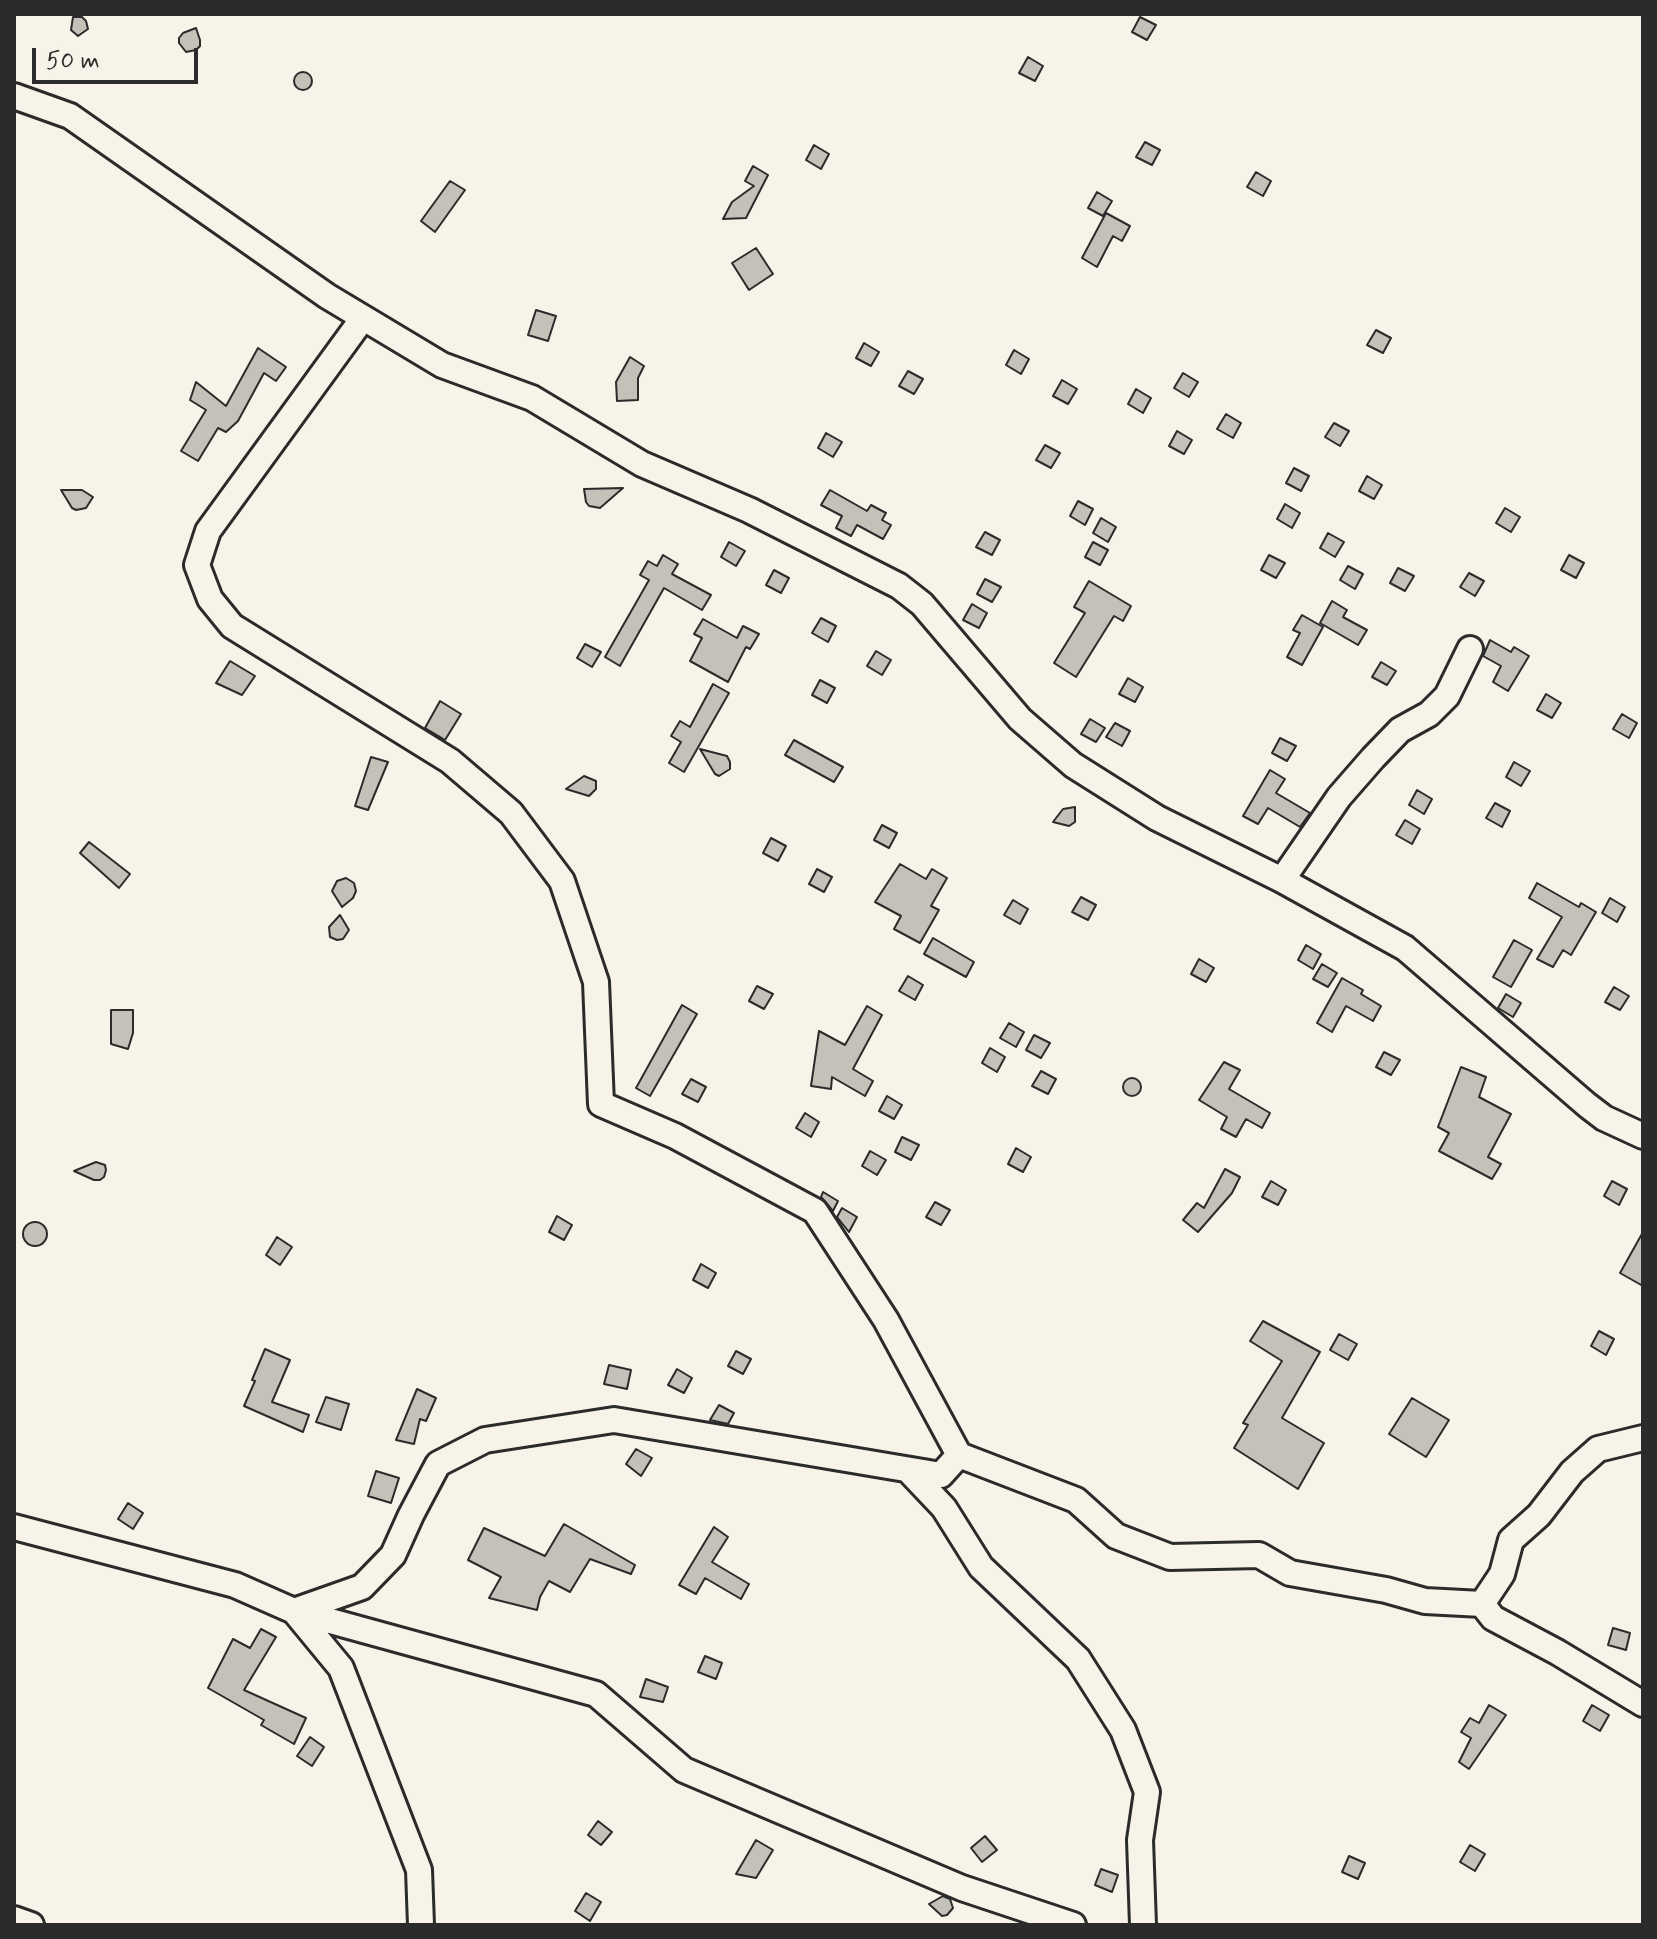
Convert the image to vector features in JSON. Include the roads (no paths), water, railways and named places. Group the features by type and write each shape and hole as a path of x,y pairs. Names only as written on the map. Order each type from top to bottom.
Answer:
{"street":[{"path":"14,96 70,116 327,296 442,365 532,398 642,464 749,510 899,586 922,604 1020,719 1073,765 1157,818 1282,880 1405,948 1587,1105 1604,1118 1643,1136"},
{"path":"363,318 208,531 197,565 210,599 232,626 450,761 511,813 562,881 596,982 601,1104 675,1136 815,1211 886,1320 959,1455 1076,1500 1116,1536 1170,1557 1259,1555 1290,1573 1386,1590 1425,1601 1482,1604 1493,1618 1643,1704"},
{"path":"1282,880 1339,797 1373,758 1400,730 1429,714 1447,696 1470,649"},
{"path":"294,1611 362,1587 393,1555 438,1464 485,1440 614,1420 941,1475 959,1455"},
{"path":"1482,1604 1502,1574 1511,1540 1539,1515 1572,1472 1598,1449 1643,1438"},
{"path":"908,1470 944,1508 981,1567 1078,1659 1123,1730 1147,1792 1140,1840 1143,1925"},
{"path":"14,1527 235,1585 294,1611 596,1694 684,1770 962,1888 1073,1925"},
{"path":"294,1611 341,1668 419,1870 421,1925"},
{"path":"14,1919 31,1925"}]}
